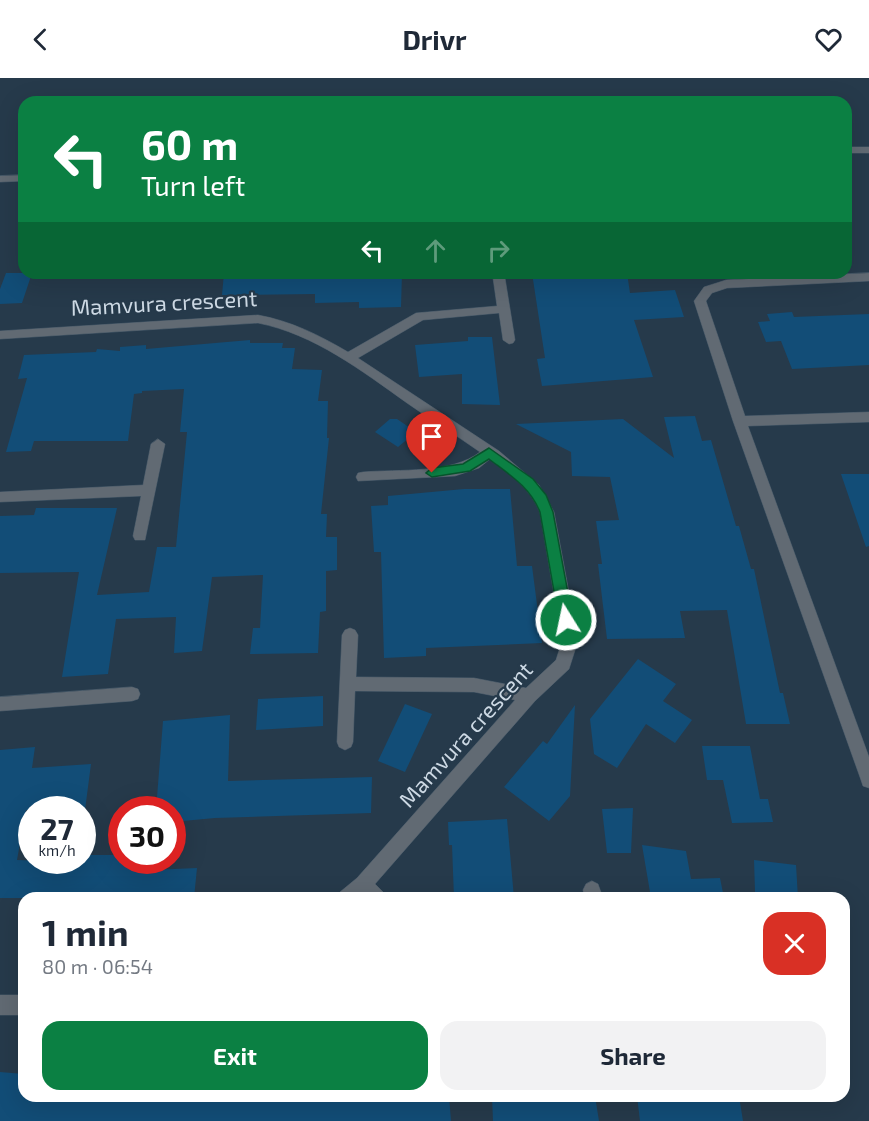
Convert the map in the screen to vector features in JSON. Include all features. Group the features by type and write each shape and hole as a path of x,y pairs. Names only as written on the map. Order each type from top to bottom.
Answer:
{"street":[{"path":"852,150 869,150"},
{"path":"0,179 18,178"},
{"path":"852,278 869,277"},
{"path":"499,279 509,340"},
{"path":"828,279 726,284 708,290 700,302 740,421 869,780"},
{"path":"348,358 420,316 503,309"},
{"name":"Mamvura crescent","path":"0,336 270,320 283,324 348,358 489,452 528,482 540,495 547,512 570,641 569,653 563,664 529,696 363,884 353,892"},
{"path":"740,421 869,417"},
{"path":"140,536 158,444"},
{"path":"363,477 455,471 474,464 489,452"},
{"path":"0,497 148,490"},
{"path":"345,742 350,635"},
{"path":"349,684 474,685 529,696"},
{"path":"0,704 132,694"},
{"path":"363,884 371,892"},
{"path":"0,1005 18,1005"}],"building":[{"path":"6,273 18,273 18,279 30,279 22,303 0,304 0,289"},
{"path":"223,279 402,279 401,307 359,308 359,302 315,303 315,294 222,295"},
{"path":"533,279 628,279 630,293 675,290 684,317 634,320 653,377 542,386 537,359 545,358"},
{"path":"792,312 794,317 869,314 869,365 792,369 781,341 766,342 758,322 770,321 767,314"},
{"path":"468,337 492,337 500,405 462,404 462,374 419,377 415,345 468,341"},
{"path":"250,340 250,343 283,343 282,348 295,348 292,369 322,370 318,401 328,401 327,438 329,438 321,514 327,514 326,537 337,537 337,570 326,571 326,611 320,612 318,653 250,654 253,628 260,628 263,575 212,577 202,651 174,653 176,617 116,619 108,674 62,677 79,572 0,573 0,516 34,515 36,508 117,508 97,595 149,592 157,547 176,547 187,432 180,432 184,389 142,391 142,393 134,394 128,441 34,441 31,451 6,452 27,378 18,379 24,355 96,352 97,349 120,351 120,347 146,345 146,349"},
{"path":"695,416 702,441 711,440 736,526 739,526 751,569 754,569 780,693 783,693 790,724 746,724 727,610 680,611 685,638 607,639 598,564 602,564 596,521 619,520 610,477 572,476 571,452 516,424 623,419 674,458 664,417"},
{"path":"390,419 397,419 416,432 398,447 375,432"},
{"path":"841,474 869,474 869,546 866,547"},
{"path":"464,489 510,489 517,566 532,566 542,643 426,648 426,656 384,658 381,552 374,552 371,506 388,505 388,496"},
{"path":"638,659 676,684 663,701 692,720 675,743 646,724 617,768 594,754 590,719"},
{"path":"323,696 323,726 256,730 258,699"},
{"path":"405,704 432,714 405,772 378,761"},
{"path":"575,705 570,796 549,821 504,787 543,741 547,744"},
{"path":"230,715 228,781 372,777 371,813 186,821 186,796 157,796 163,721"},
{"path":"702,746 750,746 760,799 768,799 773,822 732,823 723,780 707,780"},
{"path":"35,747 32,768 91,764 87,796 18,796 18,874 96,874 96,855 108,855 108,874 186,874 186,868 197,868 195,892 18,892 18,898 0,898 0,750"},
{"path":"633,808 631,853 607,853 602,809"},
{"path":"507,819 513,892 454,892 452,845 449,845 448,822"},
{"path":"642,845 686,851 691,879 720,878 723,892 650,892"},
{"path":"754,860 796,865 798,892 755,892"},
{"path":"0,1072 18,1074 18,1102 449,1102 451,1121 0,1121"},
{"path":"492,1102 596,1102 599,1121 493,1121"},
{"path":"638,1102 740,1102 743,1121 640,1121"}],"route":[{"path":"432,473 466,468 489,452 528,482 540,495 547,512 566,620"}]}
